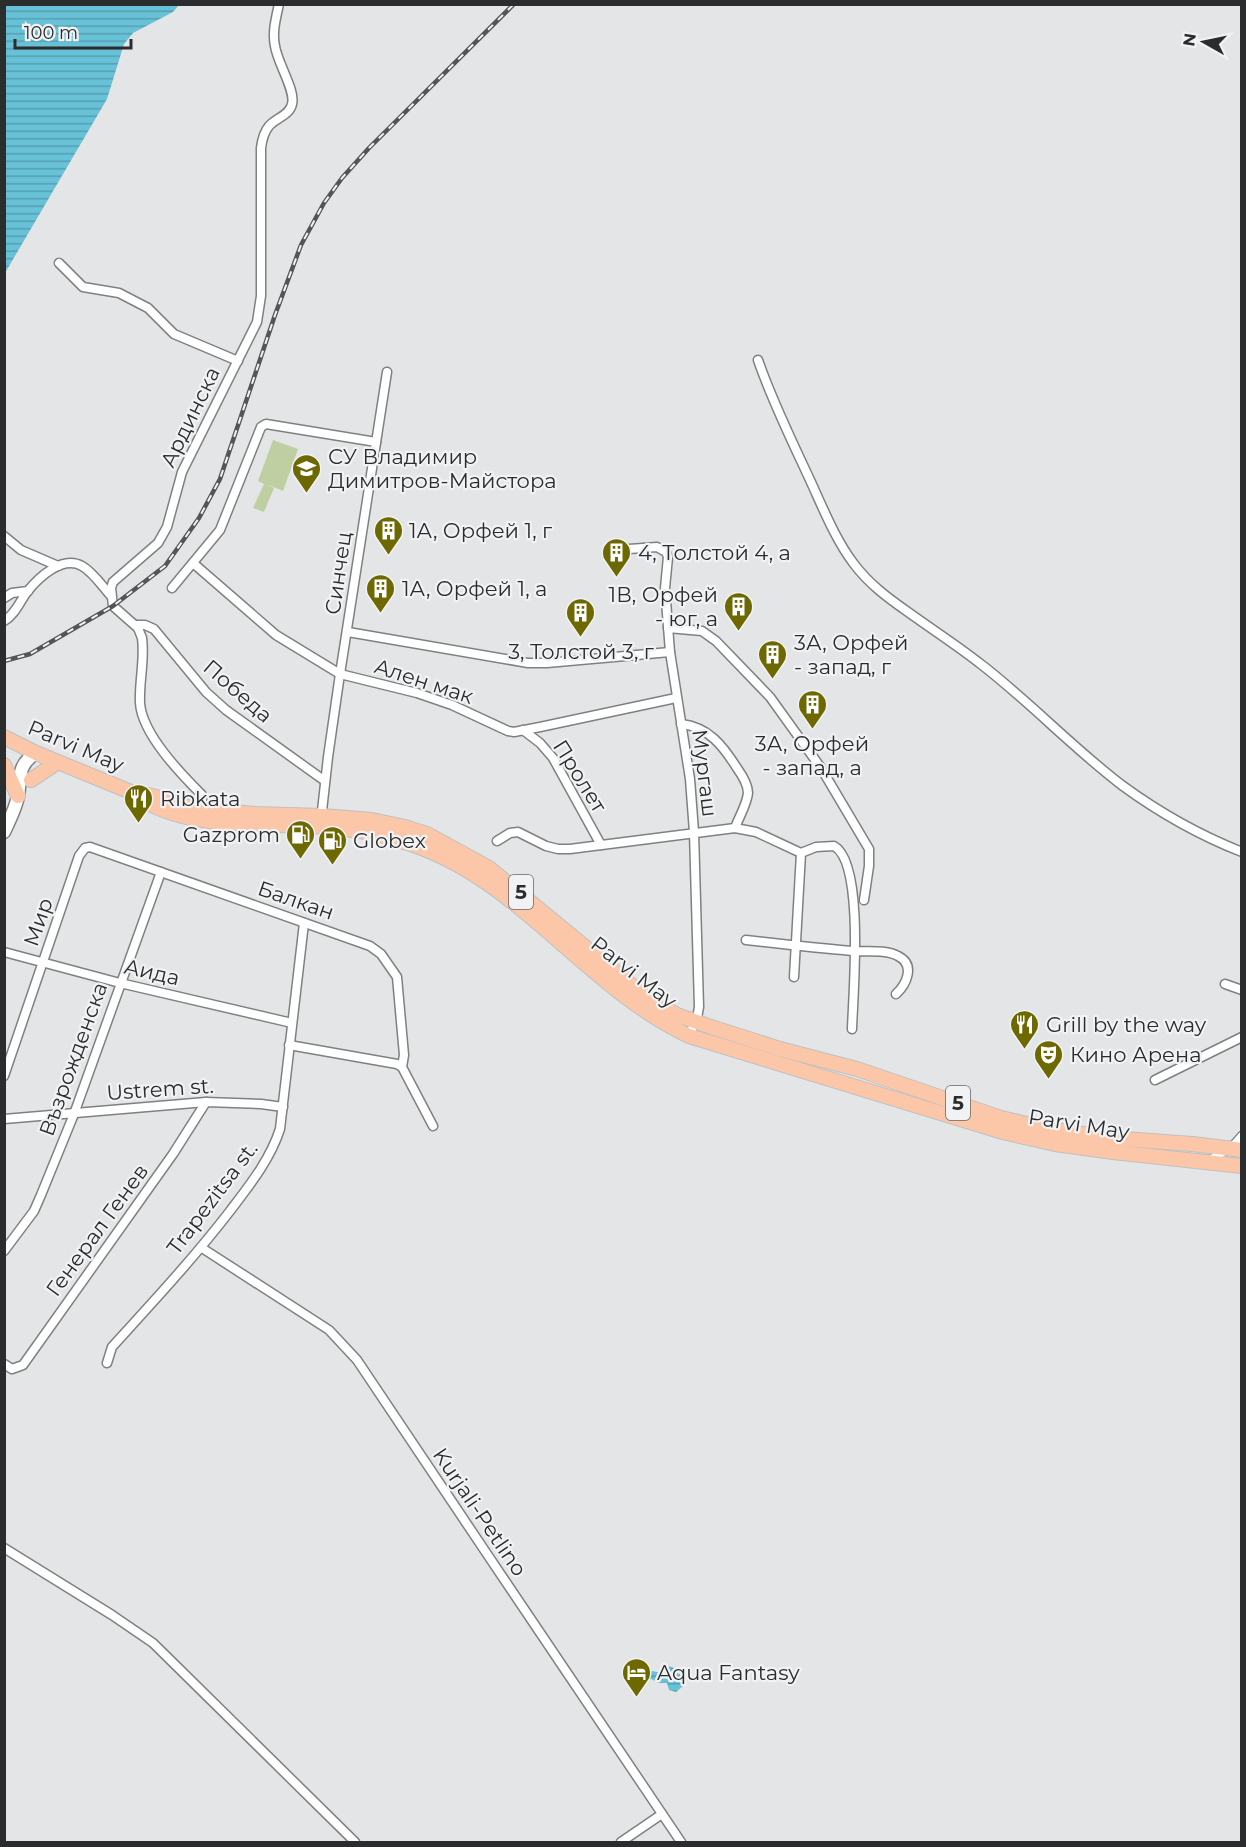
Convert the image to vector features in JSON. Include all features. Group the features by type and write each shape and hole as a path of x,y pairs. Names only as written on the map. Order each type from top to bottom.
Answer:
{"main road":[{"name":"Parvi May","path":"4,737 36,753 131,792 198,809 321,821 421,846 471,871 508,897 635,1004 668,1026 689,1036 1003,1132 1055,1144 1242,1166"},
{"path":"31,780 36,764 36,753"},
{"path":"18,796 22,768 28,758 36,753"},
{"path":"4,832 18,796 31,780 58,762"},
{"path":"4,765 18,796"},
{"name":"Parvi May","path":"131,792 149,805 202,819 235,823 321,821 389,823 427,834 489,867 642,994 677,1015 780,1049 857,1069 1012,1121 1091,1136 1235,1149"}],"street":[{"name":"Ардинска","path":"111,596 111,588 117,577 152,549 167,527 182,472 257,322 261,296 261,148 266,130 288,112 293,102 291,90 274,46 279,4"},
{"path":"59,263 83,287 119,293 148,308 174,334 238,361"},
{"path":"758,360 795,449 827,516 843,547 867,580 1010,687 1123,785 1166,815 1242,852"},
{"name":"Синчец","path":"321,821 340,674 387,372"},
{"path":"172,588 220,530 261,427 266,424 376,442"},
{"path":"4,536 21,550 58,566"},
{"name":"Мургаш","path":"629,549 657,547 666,552 668,557 665,588 670,652 690,779 694,832 699,1007 689,1036"},
{"path":"4,621 9,618 27,591 58,566 72,563 81,565 89,572 111,596 113,606 141,632 143,645 140,678 142,714 145,724 159,745 202,795 198,809"},
{"name":"Ален мак","path":"194,563 276,635 340,674 417,693 452,705 508,731 514,732 676,698"},
{"path":"4,597 12,593 27,591"},
{"name":"Победа","path":"136,625 154,628 206,692 226,710 325,780"},
{"path":"668,628 702,631 716,640 770,696 821,768 869,849 864,900"},
{"path":"348,632 528,663 670,652"},
{"path":"681,724 702,729 715,738 741,774 748,794 735,828"},
{"name":"Пролет","path":"523,730 540,743 553,758 601,845"},
{"name":"Пролет","path":"497,841 510,832 518,832 546,846 558,849 735,828 756,832 801,853"},
{"path":"794,977 801,853 816,847 834,846 843,854 848,867 853,897 852,1029"},
{"name":"Балкан","path":"85,848 90,847 370,946 381,954 397,977 404,1055 402,1067"},
{"name":"Мир","path":"4,1076 80,856 85,848"},
{"name":"Възрожденска","path":"4,1251 34,1211 74,1114 161,872"},
{"name":"Trapezitsa st.","path":"106,1363 112,1347 202,1248 246,1191 266,1160 280,1129 304,923"},
{"path":"746,940 891,953 899,956 908,968 903,987 896,994"},
{"name":"Аида","path":"4,951 120,983 292,1023"},
{"path":"1225,984 1242,990"},
{"path":"1155,1080 1242,1036"},
{"path":"290,1045 397,1064 402,1067 433,1126"},
{"name":"Ustrem st.","path":"4,1119 206,1102 283,1107"},
{"name":"Генерал Генев","path":"7,1366 15,1369 22,1365 173,1154 206,1102"},
{"path":"1208,1162 1235,1149 1242,1136"},
{"name":"Kurjali-Petlino","path":"202,1248 329,1330 357,1360 681,1842"},
{"path":"4,1548 153,1643 355,1842"},
{"path":"621,1842 662,1814"}],"green space":[{"path":"273,440 298,449 283,491 266,484 274,488 264,512 253,508 264,484 258,481"}],"water":[{"path":"5,4 179,5 173,12 133,33 124,44 107,99 5,273"},
{"path":"669,1666 682,1675 684,1681 683,1686 676,1692 669,1690 667,1683 659,1683 649,1678 649,1673 652,1671 662,1673"}],"railway":[{"path":"4,661 30,654 113,606 165,566 199,518 220,479 301,245 324,203 342,178 369,148 514,4"}],"place":[{"name":"СУ Владимир Димитров-Майстора","path":"307,494"},
{"name":"1А, Орфей 1, г","path":"388,556"},
{"name":"4, Толстой 4, а","path":"617,578"},
{"name":"1А, Орфей 1, а","path":"381,614"},
{"name":"1В, Орфей - юг, а","path":"739,632"},
{"name":"3, Толстой 3, г","path":"581,638"},
{"name":"3А, Орфей - запад, г","path":"773,680"},
{"name":"3А, Орфей - запад, а","path":"812,730"},
{"name":"Ribkata","path":"139,824"},
{"name":"Gazprom","path":"301,860"},
{"name":"Globex","path":"332,866"},
{"name":"Grill by the way","path":"1025,1050"},
{"name":"Кино Арена","path":"1049,1080"},
{"name":"Aqua Fantasy","path":"636,1698"}]}
